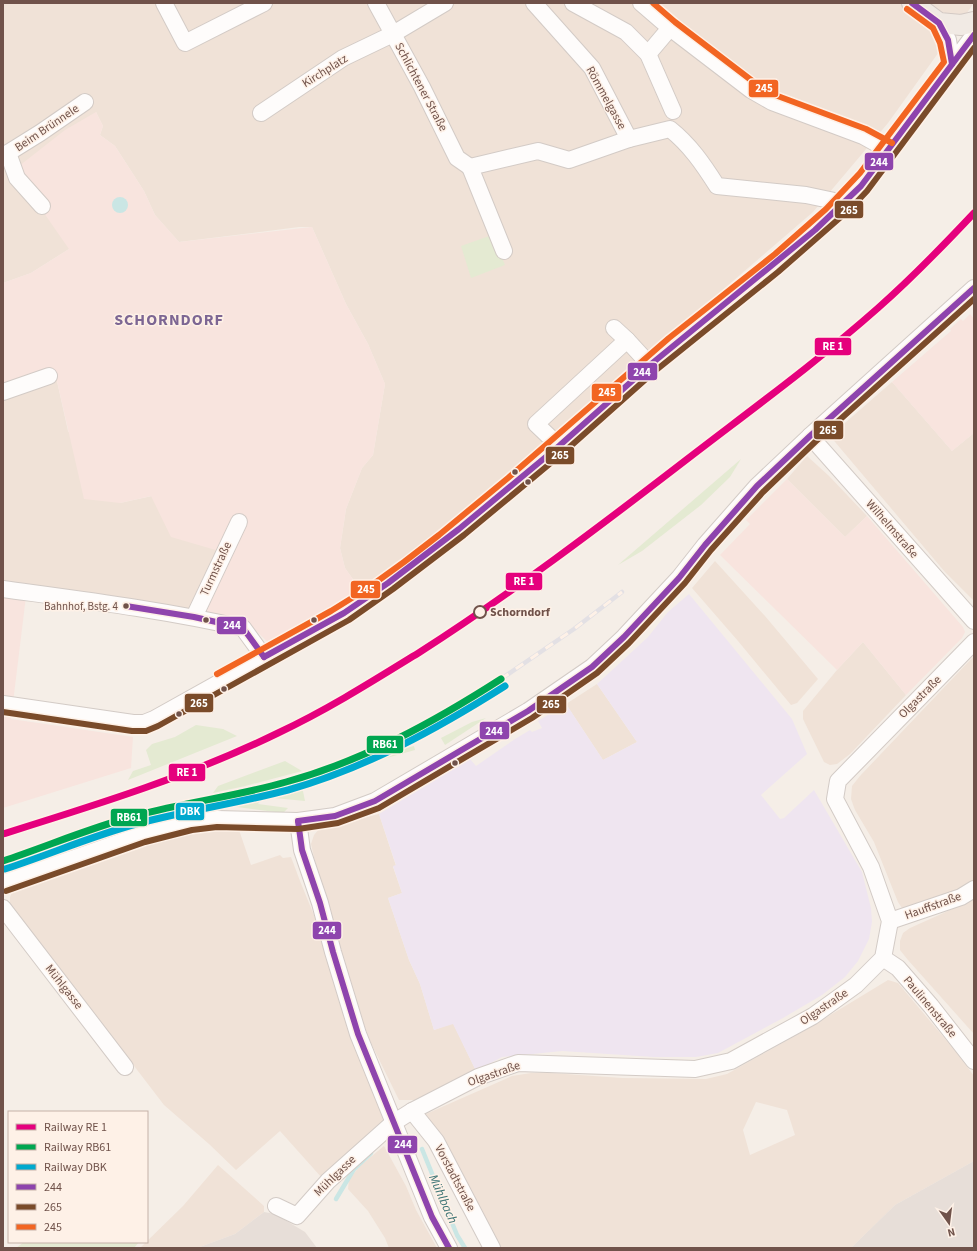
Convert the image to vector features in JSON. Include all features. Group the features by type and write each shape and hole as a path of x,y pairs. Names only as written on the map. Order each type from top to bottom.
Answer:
{"main road":[{"path":"912,3 939,23 961,25 974,22"}],"street":[{"path":"164,3 185,42 264,3"},
{"name":"Schlichtener Straße","path":"376,3 411,66 457,158 470,167"},
{"path":"393,34 445,3"},
{"name":"Römmelgasse","path":"534,3 592,68 629,139"},
{"path":"573,3 626,32 648,54 673,111"},
{"path":"641,3 670,28 751,90 772,102 863,136 888,150"},
{"path":"939,23 948,40 952,64"},
{"path":"648,54 670,28"},
{"name":"Kirchplatz","path":"261,113 343,58 393,34"},
{"path":"3,704 133,723 144,723 154,719 330,621 374,593 459,529 559,446 650,365 773,266 815,230 861,186 974,35"},
{"name":"Beim Brünnele","path":"42,206 17,178 6,154 84,102"},
{"path":"504,252 470,167 538,151 569,160 629,139 670,130 681,138 701,161 717,186 806,195 844,203"},
{"path":"3,883 143,834 191,822 217,819 298,821 335,816 375,801 528,711 592,667 624,637 679,578 705,545 757,486 810,436 974,288"},
{"path":"614,328 650,365"},
{"path":"559,446 536,424 627,340"},
{"path":"3,392 49,376"},
{"name":"Wilhelmstraße","path":"810,436 974,621"},
{"name":"Turmstraße","path":"194,617 239,522"},
{"path":"3,590 153,610 243,628 264,657"},
{"name":"Olgastraße","path":"890,920 871,867 835,799 838,782 974,642"},
{"path":"298,821 302,850 320,903 358,1034 432,1217 449,1248"},
{"name":"Hauffstraße","path":"890,920 961,897 974,889"},
{"name":"Mühlgasse","path":"3,908 125,1067"},
{"path":"883,958 890,920"},
{"name":"Olgastraße","path":"393,1123 412,1111 478,1077 518,1063 695,1069 731,1061 813,1016 856,985 883,958"},
{"name":"Paulinenstraße","path":"883,958 898,968 931,1006 974,1061"},
{"name":"Vorstadtstraße","path":"412,1111 436,1141 492,1248"},
{"name":"Mühlgasse","path":"276,1206 297,1216 328,1181 393,1123"}],"shaded area":[{"path":"3,3 974,3 888,123 813,212 481,498 364,595 345,568 340,548 346,509 362,468 373,455 385,384 368,344 346,304 312,227 299,227 179,242 155,215 144,191 115,146 100,135 103,126 96,112 69,249 31,273 3,283"},
{"path":"96,112 103,126 100,135 115,146 144,191 155,215 179,242 312,227 346,304 368,344 385,384 373,455 362,468 346,509 340,548 345,568 364,595 273,647 254,629 200,615 226,553 171,537 151,496 120,503 84,499 56,377 3,391 3,283 31,273 69,249 14,170 65,130"},
{"path":"970,314 974,319 974,433 952,451 892,382 951,331 950,329 961,319 963,321"},
{"path":"56,377 68,431 120,503 152,496 227,553 200,615 3,585 3,391"},
{"path":"892,382 952,451 974,433 974,601 945,572 830,436"},
{"path":"807,456 829,476 867,516 845,537 787,479"},
{"path":"787,479 845,537 867,516 963,627 965,632 962,638 906,695 863,642 837,670 720,555 750,524 746,520"},
{"path":"715,561 765,616 818,679 797,703 791,705 692,588"},
{"path":"3,585 27,588 11,719 133,737 131,768 3,808"},
{"path":"689,594 792,719 807,754 761,795 780,819 784,818 814,790 862,872 871,908 872,922 869,939 858,961 845,977 822,995 718,1053 696,1057 654,1057 562,1051 502,1057 476,1071 453,1024 434,1030 420,984 409,960 388,898 402,893 393,866 396,865 379,814 470,759 476,766 530,730 532,732 542,728 538,721 566,704 603,760 637,742 597,684 648,637 668,612"},
{"path":"863,642 906,695 850,754 837,764 830,765 824,762 803,719 803,711 837,670"},
{"path":"974,656 974,883 907,911 902,908 898,902 874,842 855,810 851,799 852,786"},
{"path":"597,684 637,742 603,760 566,704"},
{"path":"379,814 396,866 393,867 402,893 388,898 409,960 420,984 434,1030 453,1023 476,1071 415,1100 399,1100 369,1039 349,981 322,892 311,844 314,835 320,828"},
{"path":"224,830 239,830 251,865 280,855 283,858 291,857 318,925 384,1119 374,1132 322,1178 280,1131 236,1170 209,1144 164,1105 10,904 12,892 20,886 92,861 128,849 174,837"},
{"path":"974,898 974,1034 900,950 900,941 903,933 910,928"},
{"path":"888,980 898,983 957,1053 974,1076 974,1161 895,1205 851,1248 500,1248 426,1114 512,1076 531,1073 622,1078 706,1079 727,1074 804,1031","holes":["756,1102 787,1110 795,1135 750,1155 743,1130"]},
{"path":"384,1146 437,1248 389,1248 385,1238 368,1211 348,1189 349,1179 361,1165"},
{"path":"974,1161 974,1248 851,1248 895,1205"},
{"path":"218,1165 264,1206 264,1212 235,1234 197,1248 140,1248 145,1243 148,1243 148,1240 183,1206"},
{"path":"264,1212 275,1214 305,1232 317,1248 197,1248 235,1234"}],"green space":[{"path":"492,235 505,265 471,278 461,246"},
{"path":"741,459 730,477 701,505 642,551 618,565"},
{"path":"486,718 445,745 441,738 472,722"},
{"path":"196,725 223,729 237,736 128,780 133,771 151,765 146,750 152,744 175,737"},
{"path":"414,746 415,750 376,761 375,759 341,770 380,752 384,754"},
{"path":"285,761 302,771 213,793 218,786"},
{"path":"295,784 296,787 303,791 305,801 263,797 258,804 288,808 283,813 229,806 156,820 83,843 3,873 3,865 117,827 167,813"},
{"path":"23,1243 138,1243 134,1248 16,1248"}],"water":[{"path":"120,197 126,199 128,205 126,211 120,213 114,211 112,205 114,199"}],"waterway":[{"name":"Mühlbach","path":"422,1149 457,1235 465,1248"},
{"name":"Mühlbach","path":"336,1199 354,1169 371,1153"}],"railway":[{"path":"501,679 574,629 622,592"}],"transit line":[{"name":"245","path":"653,3 675,22 755,83 775,95 866,129 892,143"},
{"name":"244","path":"912,3 939,23 948,40 952,64"},
{"name":"245","path":"217,674 331,611 368,588 404,562 508,478 669,338 775,254 826,209 860,173 944,62 940,43 933,28 907,9"},
{"name":"244","path":"264,657 344,613 388,583 459,529 559,446 650,365 815,230 861,186 974,35"},
{"name":"265","path":"3,712 132,731 146,731 158,726 349,620 393,589 464,535 564,452 655,371 778,272 850,209 867,191 974,48"},
{"path":"3,834 142,789 211,763 296,724 332,705 420,652 488,607 555,559 808,367 891,297 974,213"},
{"name":"244","path":"298,821 335,816 375,801 528,711 592,667 624,637 679,578 705,545 757,486 810,436 974,288"},
{"name":"265","path":"6,891 145,842 192,830 217,827 298,829 338,823 379,808 532,718 597,673 629,643 685,583 711,550 763,492 815,442 974,299"},
{"name":"244","path":"126,606 194,617 243,628 264,657"},
{"name":"244","path":"298,821 302,850 320,903 358,1034 432,1217 449,1248"}],"rail line":[{"name":"RB61","path":"3,861 121,820 156,810 268,787 343,763 370,752 424,725 501,679"},
{"name":"DBK","path":"5,869 89,839 140,823 270,795 345,771 427,732 505,686"}],"place":[{"name":"Bahnhof, Bstg. 4","path":"126,606"},
{"name":"Schorndorf","path":"480,612"}],"district":[{"name":"SCHORNDORF","path":"169,320"}]}
